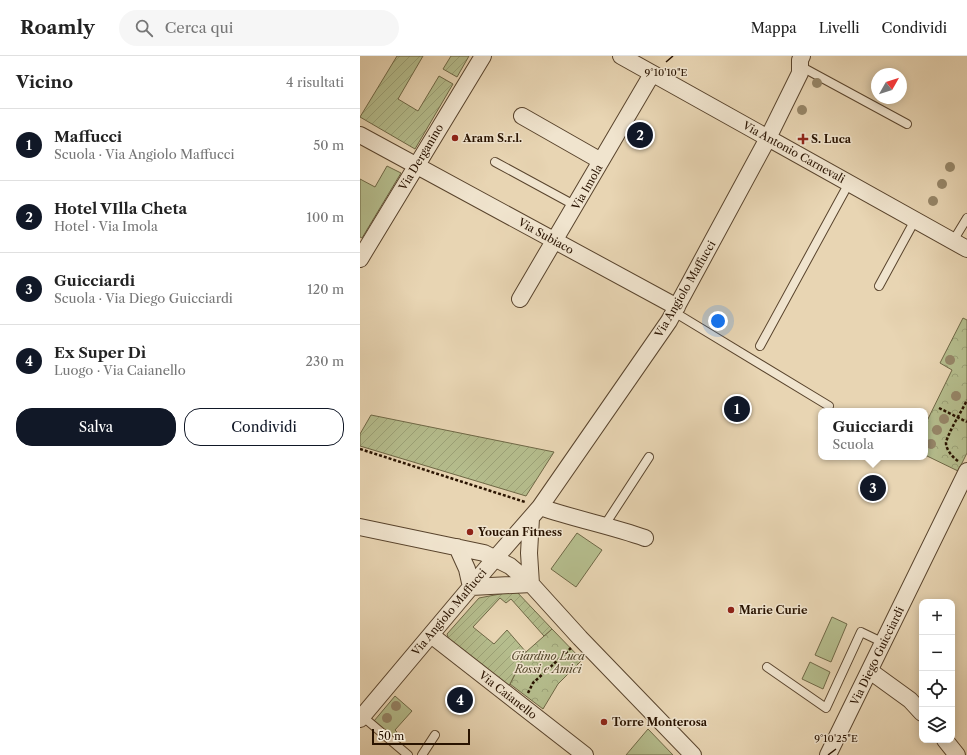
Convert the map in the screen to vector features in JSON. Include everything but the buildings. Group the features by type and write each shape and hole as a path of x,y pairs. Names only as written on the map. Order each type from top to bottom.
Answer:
{"street":[{"name":"Via Derganino","path":"360,259 483,56"},
{"name":"Via Antonio Carnevali","path":"621,56 960,245"},
{"name":"Via Angiolo Maffucci","path":"361,717 536,513 675,310 768,138 800,73 801,61"},
{"name":"Via Imola","path":"520,299 576,206 652,74"},
{"path":"522,116 601,161"},
{"name":"Via Subiaco","path":"360,135 555,241 675,310"},
{"name":"Via Diego Guicciardi","path":"828,755 884,643 964,467"},
{"path":"531,584 529,553 536,513 564,515 617,528 645,538"},
{"path":"360,527 484,553 510,566 531,584 580,638 693,755"},
{"path":"457,547 467,569 471,587 531,584"},
{"name":"Via Caianello","path":"431,635 585,755"},
{"path":"870,671 910,700 919,710"},
{"path":"947,743 957,755"}],"lane":[{"path":"801,61 907,124"},
{"path":"495,162 576,206"},
{"path":"760,346 849,183"},
{"path":"960,245 967,218"},
{"path":"879,286 915,220"},
{"path":"675,310 829,406"},
{"path":"608,520 649,458"},
{"path":"767,667 826,708 861,632 884,643"},
{"path":"361,717 408,755"},
{"path":"422,755 434,735"}],"path":[{"path":"964,467 954,459 946,444 948,436 967,400"},
{"path":"939,408 967,422"},
{"path":"360,450 536,513"},
{"path":"527,697 533,683 573,646"}],"green space":[{"path":"397,56 423,56 398,99 418,111 439,76 453,84 415,149 360,117"},
{"path":"451,56 469,56 457,77 443,69"},
{"path":"387,166 401,173 362,238 360,237 360,179 375,187"},
{"path":"963,318 967,320 967,453 958,471 928,456 928,419 952,370 940,363"},
{"path":"371,415 554,452 526,496 360,446 360,434"},
{"path":"577,533 602,550 576,587 551,569"},
{"path":"516,591 552,629 544,636 511,599 506,603 500,598 473,627 494,644 507,630 526,652 509,686 449,640 447,634 479,598"},
{"path":"832,617 847,624 831,662 815,655"},
{"name":"Giardino Luca Rossi e Amici","path":"552,629 582,660 558,684 543,709 510,684 526,652"},
{"path":"810,662 830,672 823,689 802,679"},
{"path":"395,696 412,711 395,730 397,732 393,737 374,721"},
{"path":"648,729 673,755 626,755"}],"place":[{"name":"Hotel VIlla Cheta","path":"640,135"},
{"name":"Aram S.r.l.","path":"455,138"},
{"name":"S. Luca","path":"803,139"},
{"name":"Maffucci","path":"737,409"},
{"name":"Guicciardi","path":"873,488"},
{"name":"Youcan Fitness","path":"470,532"},
{"name":"Marie Curie","path":"731,610"},
{"name":"Ex Super Dì","path":"460,700"},
{"name":"Torre Monterosa","path":"604,722"}]}
